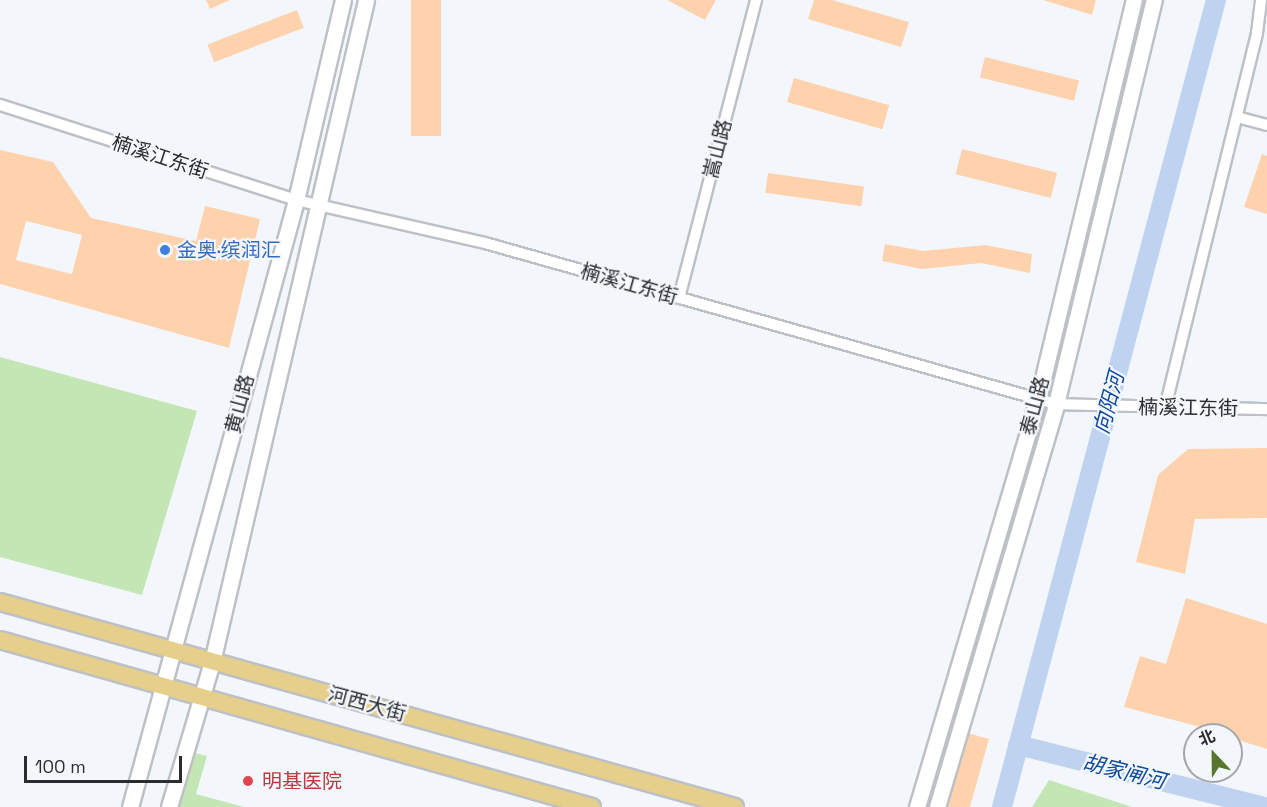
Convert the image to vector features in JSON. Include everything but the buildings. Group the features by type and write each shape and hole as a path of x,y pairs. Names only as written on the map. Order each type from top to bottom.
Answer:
{"main road":[{"name":"河西大街","path":"0,602 735,807"},
{"name":"河西大街","path":"0,640 202,696 554,802 583,806"}],"street":[{"name":"黄山路","path":"130,807 296,200 342,0"},
{"name":"黄山路","path":"169,807 212,662 366,0"},
{"name":"嵩山路","path":"679,298 756,0"},
{"name":"泰山路","path":"917,807 1038,399 1134,0"},
{"name":"泰山路","path":"938,807 1056,404 1154,0"},
{"path":"1166,408 1257,33 1261,0"},
{"name":"楠溪江东街","path":"0,105 296,200 485,243 1056,404 1267,409"},
{"path":"1237,117 1267,125"}],"green space":[{"path":"0,357 197,411 142,595 0,557"},
{"path":"188,751 207,756 196,794 244,807 171,807"},
{"path":"1049,780 1132,807 1032,807"}],"waterway":[{"name":"向阳河","path":"1002,807 1216,0"},
{"name":"胡家闸河","path":"1018,745 1264,807"}],"place":[{"name":"金奥·缤润汇","path":"165,250"},
{"name":"明基医院","path":"248,781"}]}
